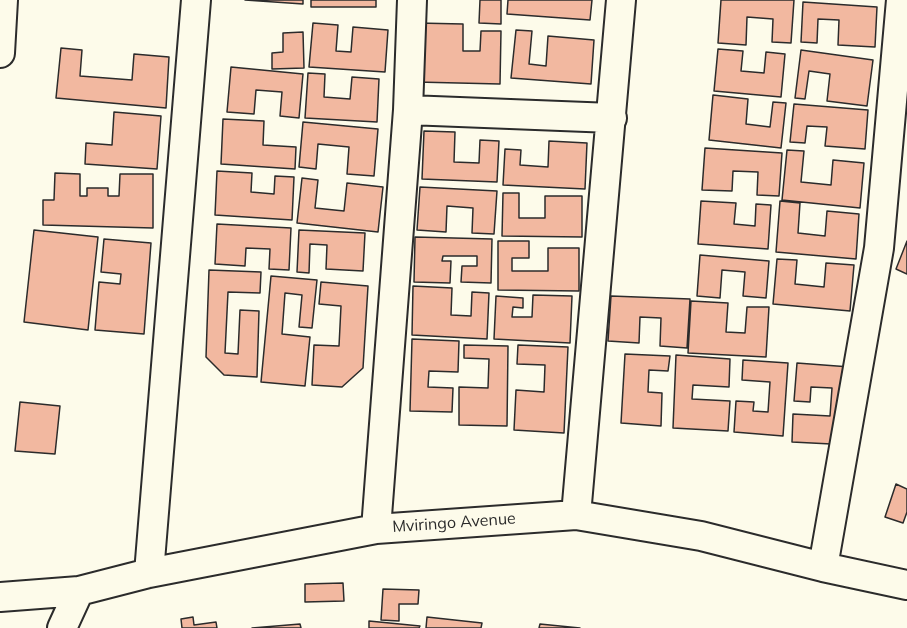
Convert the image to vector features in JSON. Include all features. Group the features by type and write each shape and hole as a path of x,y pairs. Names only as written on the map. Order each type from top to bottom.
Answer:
{"street":[{"path":"0,52 3,0"},
{"path":"149,573 196,0"},
{"path":"376,529 408,110 412,0"},
{"path":"576,515 621,0"},
{"path":"823,567 879,248 901,0"},
{"path":"408,110 612,118"},
{"name":"Mviringo Avenue","path":"0,597 79,591 149,573 376,529 576,515 701,536 823,567 907,585"},
{"path":"62,628 79,591"}],"building":[{"path":"245,0 303,0 303,4"},
{"path":"311,0 376,0 376,7 311,7"},
{"path":"480,0 501,0 501,24 479,23"},
{"path":"508,0 592,0 590,20 507,14"},
{"path":"721,0 794,0 791,43 772,42 773,19 747,17 746,45 718,43"},
{"path":"803,2 877,7 875,47 838,45 839,20 818,19 817,43 801,42"},
{"path":"313,23 338,25 336,51 351,52 353,27 388,30 385,72 309,67"},
{"path":"417,23 463,24 463,51 480,51 481,31 501,31 500,84 416,82"},
{"path":"516,30 532,31 529,64 546,66 548,36 594,40 591,84 511,78"},
{"path":"303,32 304,68 272,69 272,53 283,52 283,33"},
{"path":"61,48 82,50 80,76 132,80 134,54 169,57 166,108 56,98"},
{"path":"718,49 743,51 741,71 764,73 766,52 785,54 781,97 714,91"},
{"path":"801,50 873,60 867,106 827,101 830,74 809,71 805,99 795,98"},
{"path":"231,67 303,74 299,118 280,116 282,92 256,90 254,114 227,112"},
{"path":"308,73 325,74 324,97 350,99 352,77 379,79 377,122 305,118"},
{"path":"713,95 748,99 746,124 770,127 773,102 786,103 781,148 709,140"},
{"path":"794,104 868,110 865,149 825,146 827,127 807,126 805,143 790,142"},
{"path":"114,112 161,116 157,169 85,164 86,143 112,145"},
{"path":"223,119 264,121 263,145 296,147 295,169 221,164"},
{"path":"303,122 378,129 374,176 347,174 349,147 318,144 316,169 299,167"},
{"path":"424,131 455,132 454,162 479,163 480,140 499,141 497,182 422,179"},
{"path":"549,141 587,143 585,189 503,185 505,149 521,150 520,165 548,167"},
{"path":"705,148 782,153 779,196 757,195 758,172 733,171 732,191 702,190"},
{"path":"787,150 804,151 801,182 831,185 833,160 864,163 860,208 782,200"},
{"path":"217,171 252,173 251,192 274,194 275,176 294,177 292,220 215,215"},
{"path":"55,173 80,174 80,196 87,196 87,188 108,188 108,196 119,196 120,174 153,174 153,228 43,225 43,200 54,200"},
{"path":"302,178 318,180 315,208 344,211 347,183 383,187 378,232 297,223"},
{"path":"420,187 497,191 494,234 472,233 473,208 447,206 446,232 417,230"},
{"path":"503,193 519,193 519,218 545,218 545,196 582,196 582,237 502,236"},
{"path":"701,201 736,203 734,224 755,226 756,204 771,205 768,249 698,244"},
{"path":"780,201 800,203 798,233 825,236 827,211 859,214 856,259 776,252"},
{"path":"217,224 291,228 289,270 269,269 270,249 246,248 245,266 215,264"},
{"path":"34,230 98,237 88,330 24,322"},
{"path":"299,230 365,233 363,271 326,269 327,245 310,244 309,273 297,272"},
{"path":"415,237 492,239 491,283 461,282 462,266 477,266 477,256 443,256 442,261 451,261 450,283 414,282"},
{"path":"104,239 151,243 144,334 95,330 99,282 120,284 121,274 101,272"},
{"path":"498,241 529,241 529,258 512,258 512,271 548,271 548,248 579,248 579,291 498,290"},
{"path":"907,241 907,274 896,269"},
{"path":"700,255 769,261 766,298 743,296 745,272 722,270 720,298 697,296"},
{"path":"777,259 797,260 795,284 824,287 826,263 854,265 850,311 773,304"},
{"path":"209,270 261,272 260,293 228,292 225,353 238,354 240,310 259,311 257,377 224,375 206,357"},
{"path":"271,276 317,280 312,328 299,327 302,295 285,293 282,334 310,337 305,386 261,382"},
{"path":"321,282 368,286 363,368 342,387 312,385 314,345 339,346 341,306 319,304"},
{"path":"413,286 452,288 451,315 471,316 472,292 489,293 487,339 412,335"},
{"path":"533,295 572,296 570,343 494,339 496,296 523,298 523,308 513,307 512,317 532,317"},
{"path":"611,296 690,299 687,348 660,346 661,318 640,317 639,343 608,341"},
{"path":"691,301 728,303 726,332 745,333 747,307 769,307 766,357 688,353"},
{"path":"412,339 459,341 458,372 429,371 428,387 453,388 452,412 410,411"},
{"path":"464,345 508,346 507,426 459,425 459,387 488,388 489,359 464,358"},
{"path":"518,345 568,347 564,433 514,430 516,390 544,392 545,365 517,364"},
{"path":"625,354 670,356 668,371 649,370 648,392 662,393 661,426 621,423"},
{"path":"676,355 730,359 729,387 693,385 692,399 730,401 728,431 673,428"},
{"path":"743,360 788,363 783,436 734,432 736,401 754,402 753,411 768,412 770,382 742,380"},
{"path":"797,363 850,367 831,444 792,442 793,414 830,416 832,388 811,387 810,402 794,401"},
{"path":"20,402 60,406 55,454 15,451"},
{"path":"896,484 907,489 907,512 903,523 885,517"},
{"path":"343,583 344,601 305,602 305,584"},
{"path":"383,589 419,590 418,604 399,604 399,621 381,620"},
{"path":"193,617 194,625 216,622 217,628 182,628 181,619"},
{"path":"427,617 482,623 481,628 426,628"},
{"path":"369,621 420,626 419,628 369,628"},
{"path":"300,624 301,628 252,628"},
{"path":"540,624 580,628 539,628"}]}
